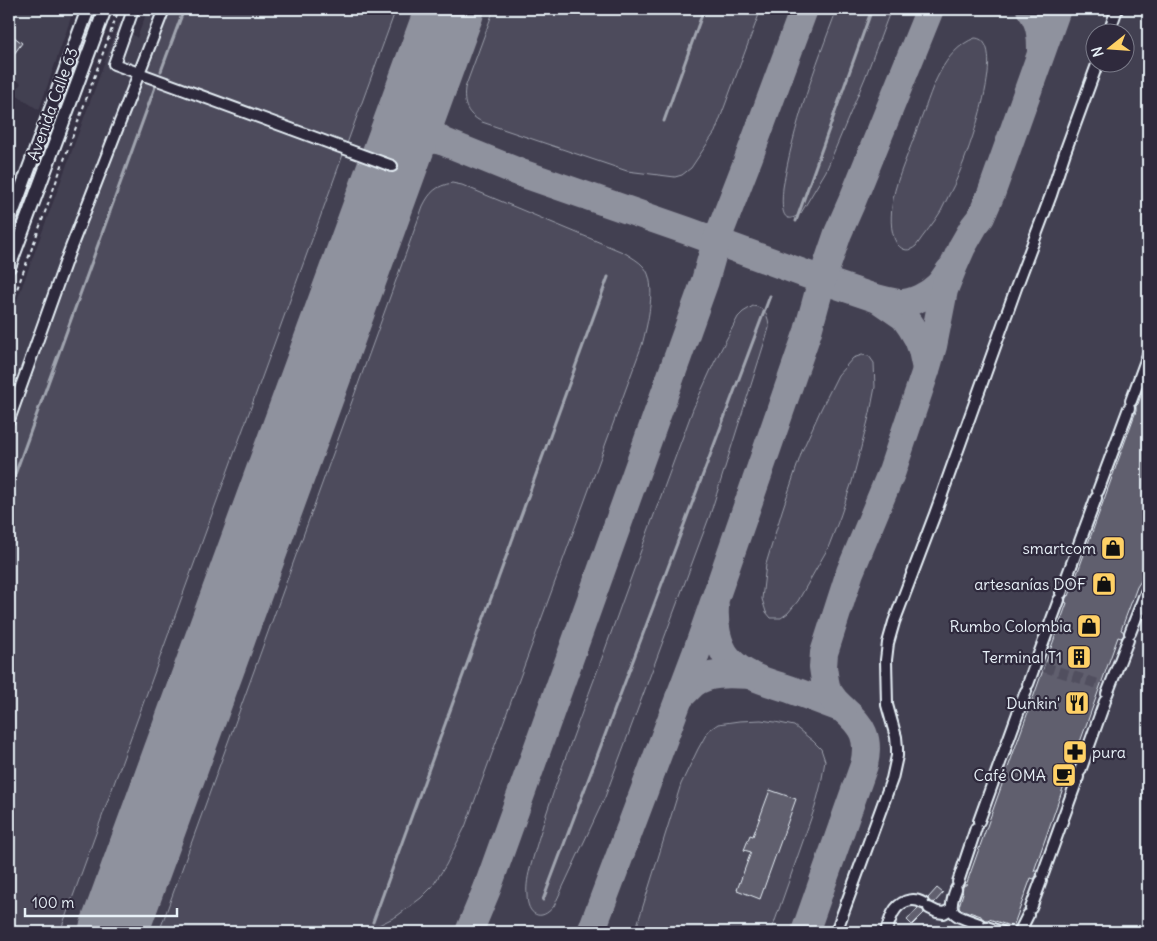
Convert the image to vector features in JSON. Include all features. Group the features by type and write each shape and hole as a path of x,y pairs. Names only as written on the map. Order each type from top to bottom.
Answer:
{"main road":[{"name":"Avenida Calle 63","path":"9,222 88,9"},
{"name":"Avenida Calle 63","path":"9,267 104,9"}],"lane":[{"path":"132,9 114,64 392,166"},
{"path":"9,420 68,255 164,9"},
{"path":"1112,22 1116,9"},
{"path":"836,932 892,779 897,756 896,737 887,705 886,660 888,643 894,622 1094,72"},
{"path":"1002,932 955,915 951,909 951,904 1027,687 1039,665 1060,596 1148,355"},
{"path":"1018,932 1030,912 1106,692 1148,588"},
{"path":"886,932 892,914 901,904 912,899 918,900 937,912 944,914 951,909"}],"path":[{"path":"9,311 119,9"}],"shaded area":[{"path":"9,9 74,9 39,110 14,94 21,83 9,75"},
{"path":"148,9 1148,9 1148,932 9,932 9,322 119,23 137,38"},
{"path":"168,9 396,9 60,932 9,932 9,434 79,242"},
{"path":"494,9 761,9 715,132 691,168 682,175 675,177 627,171 482,122 473,116 467,108 465,88"},
{"path":"837,9 891,9 865,78 826,171 801,213 789,218 785,216 782,206 787,165 806,97"},
{"path":"975,38 985,44 989,59 982,106 966,156 935,220 916,246 908,250 904,249 894,239 892,228 892,204 897,182 936,79 954,52"},
{"path":"452,183 462,185 625,253 644,267 648,274 651,294 649,316 642,345 465,827 446,865 432,887 397,916 365,932 159,932 423,206 434,190"},
{"path":"753,306 761,308 766,313 769,328 710,515 605,797 554,906 544,914 536,914 529,908 528,877 562,767 693,409 738,317"},
{"path":"862,355 869,356 874,363 875,387 852,482 840,517 828,548 798,601 781,618 771,618 766,612 762,599 766,564 802,451 838,375 853,358"},
{"path":"761,720 794,726 821,749 825,761 815,807 771,932 635,932 681,784 708,731 718,724"}],"building":[{"path":"9,33 22,43 9,61"},
{"name":"Terminal T1","path":"1147,379 1148,570 1137,587 1121,630 1124,635 1121,638 1118,637 1071,767 1074,768 1073,772 1071,775 1068,774 1034,871 1037,871 1036,876 1034,879 1031,878 1013,927 989,919 985,920 981,916 960,909 963,887 966,885 1067,603 1065,602 1066,598 1069,596"},
{"path":"770,790 796,799 760,899 737,890 751,852 744,850 750,835 753,836"},
{"path":"937,888 943,893 934,903 929,901 928,898"},
{"path":"918,908 923,910 924,913 912,925 907,920"}],"waterway":[{"path":"161,71 184,9"},
{"path":"664,121 704,9"},
{"path":"796,221 872,9"},
{"path":"9,491 155,87"},
{"path":"373,922 608,277"},
{"path":"543,900 770,296"}],"taxiway":[{"path":"447,16 451,9"},
{"path":"469,932 487,889 705,281 716,242 804,9"},
{"path":"591,932 695,656 808,331 822,280 838,233 930,9"},
{"path":"1030,9 1039,29 1041,51"},
{"path":"843,709 827,690 823,667 824,653 850,572 892,471 926,370 933,346 944,290 962,247 981,217 991,194 1057,9"},
{"path":"420,91 421,113 427,126 442,141 521,173 878,299 904,317 911,327 922,350 926,369"},
{"path":"395,158 410,144 421,140 442,141"},
{"path":"876,298 899,303 915,300 934,289 950,270"},
{"path":"715,607 716,627 721,647 734,665 749,675 843,709 856,721 865,740 866,756 864,765 805,932"},
{"path":"679,698 693,684 706,677 735,674 750,675"}],"runway":[{"path":"113,932 450,9"}],"tunnel":[{"path":"1044,667 1101,685"}],"place":[{"name":"smartcom","path":"1113,548"},
{"name":"artesanías DOF","path":"1104,584"},
{"name":"Rumbo Colombia","path":"1089,626"},
{"name":"Terminal T1","path":"1079,657"},
{"name":"Dunkin'","path":"1077,703"},
{"name":"pura","path":"1075,752"},
{"name":"Café OMA","path":"1064,775"}]}
